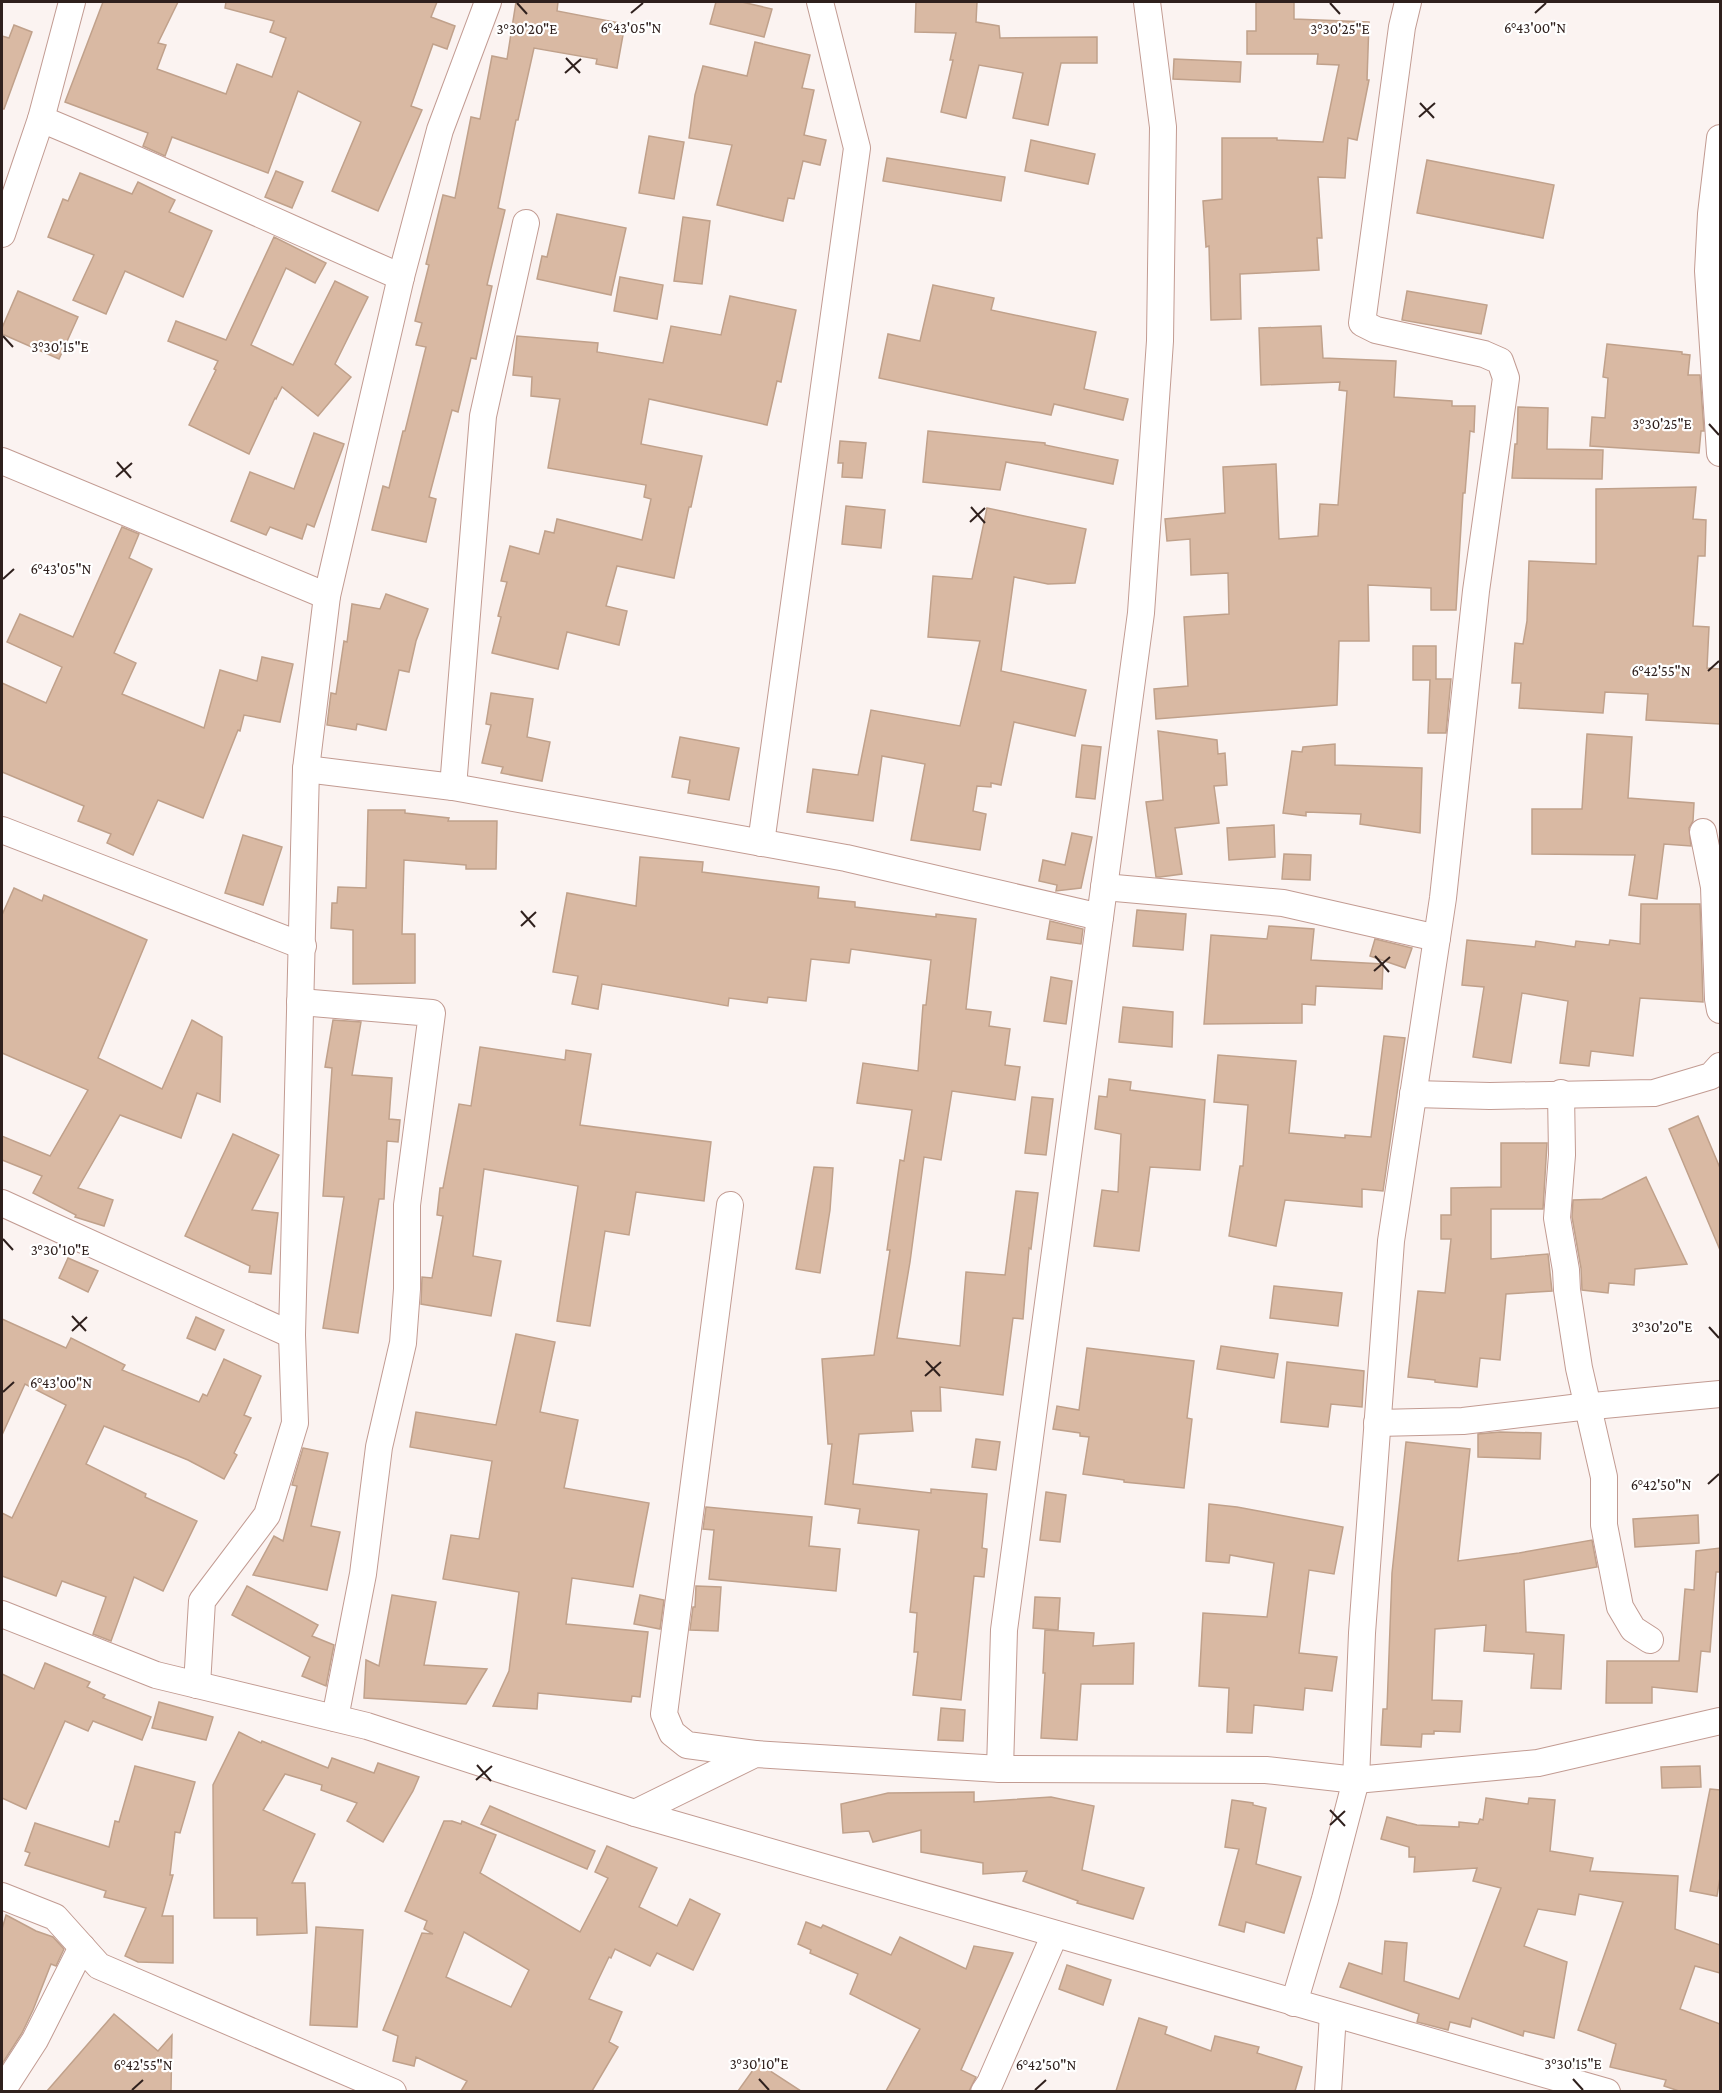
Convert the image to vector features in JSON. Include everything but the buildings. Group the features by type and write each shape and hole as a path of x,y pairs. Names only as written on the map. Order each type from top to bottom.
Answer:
{"street":[{"path":"2,234 41,119 72,2"},
{"path":"197,1685 202,1601 267,1515 295,1423 292,1335 306,769 327,596 401,277 440,130 488,2"},
{"path":"761,843 857,148 820,2"},
{"path":"1000,1769 1004,1630 1141,613 1160,341 1163,128 1147,2"},
{"path":"1294,2003 1325,1899 1356,1780 1362,1633 1390,1241 1443,898 1476,591 1506,378 1500,361 1484,354 1376,330 1362,323 1402,27 1408,2"},
{"path":"41,119 126,154 401,277"},
{"path":"1720,138 1708,271 1720,453"},
{"path":"453,787 483,416 526,223"},
{"path":"2,461 327,596"},
{"path":"306,769 453,787 846,858 1100,917"},
{"path":"2,830 303,946"},
{"path":"1703,832 1714,887 1720,1010"},
{"path":"1104,887 1283,903 1437,938"},
{"path":"300,1002 432,1013 407,1205 407,1289 403,1343 379,1447 363,1574 335,1718"},
{"path":"1413,1094 1490,1096 1654,1093 1711,1076 1720,1066"},
{"path":"1561,1094 1562,1155 1557,1218 1579,1368 1604,1477 1604,1525 1620,1607 1633,1629 1650,1640"},
{"path":"2,1203 292,1335"},
{"path":"730,1205 664,1714 672,1733 687,1745 755,1754 1000,1769 1266,1770 1356,1780 1538,1763 1720,1721"},
{"path":"1377,1423 1463,1421 1720,1394"},
{"path":"2,1614 156,1675 367,1726 635,1813 1607,2091"},
{"path":"635,1813 755,1754"},
{"path":"2,1896 55,1917 99,1966 393,2091"},
{"path":"984,2091 990,2083 1055,1934"},
{"path":"2,2091 35,2040 82,1947"},
{"path":"1328,2091 1333,2014"}]}
